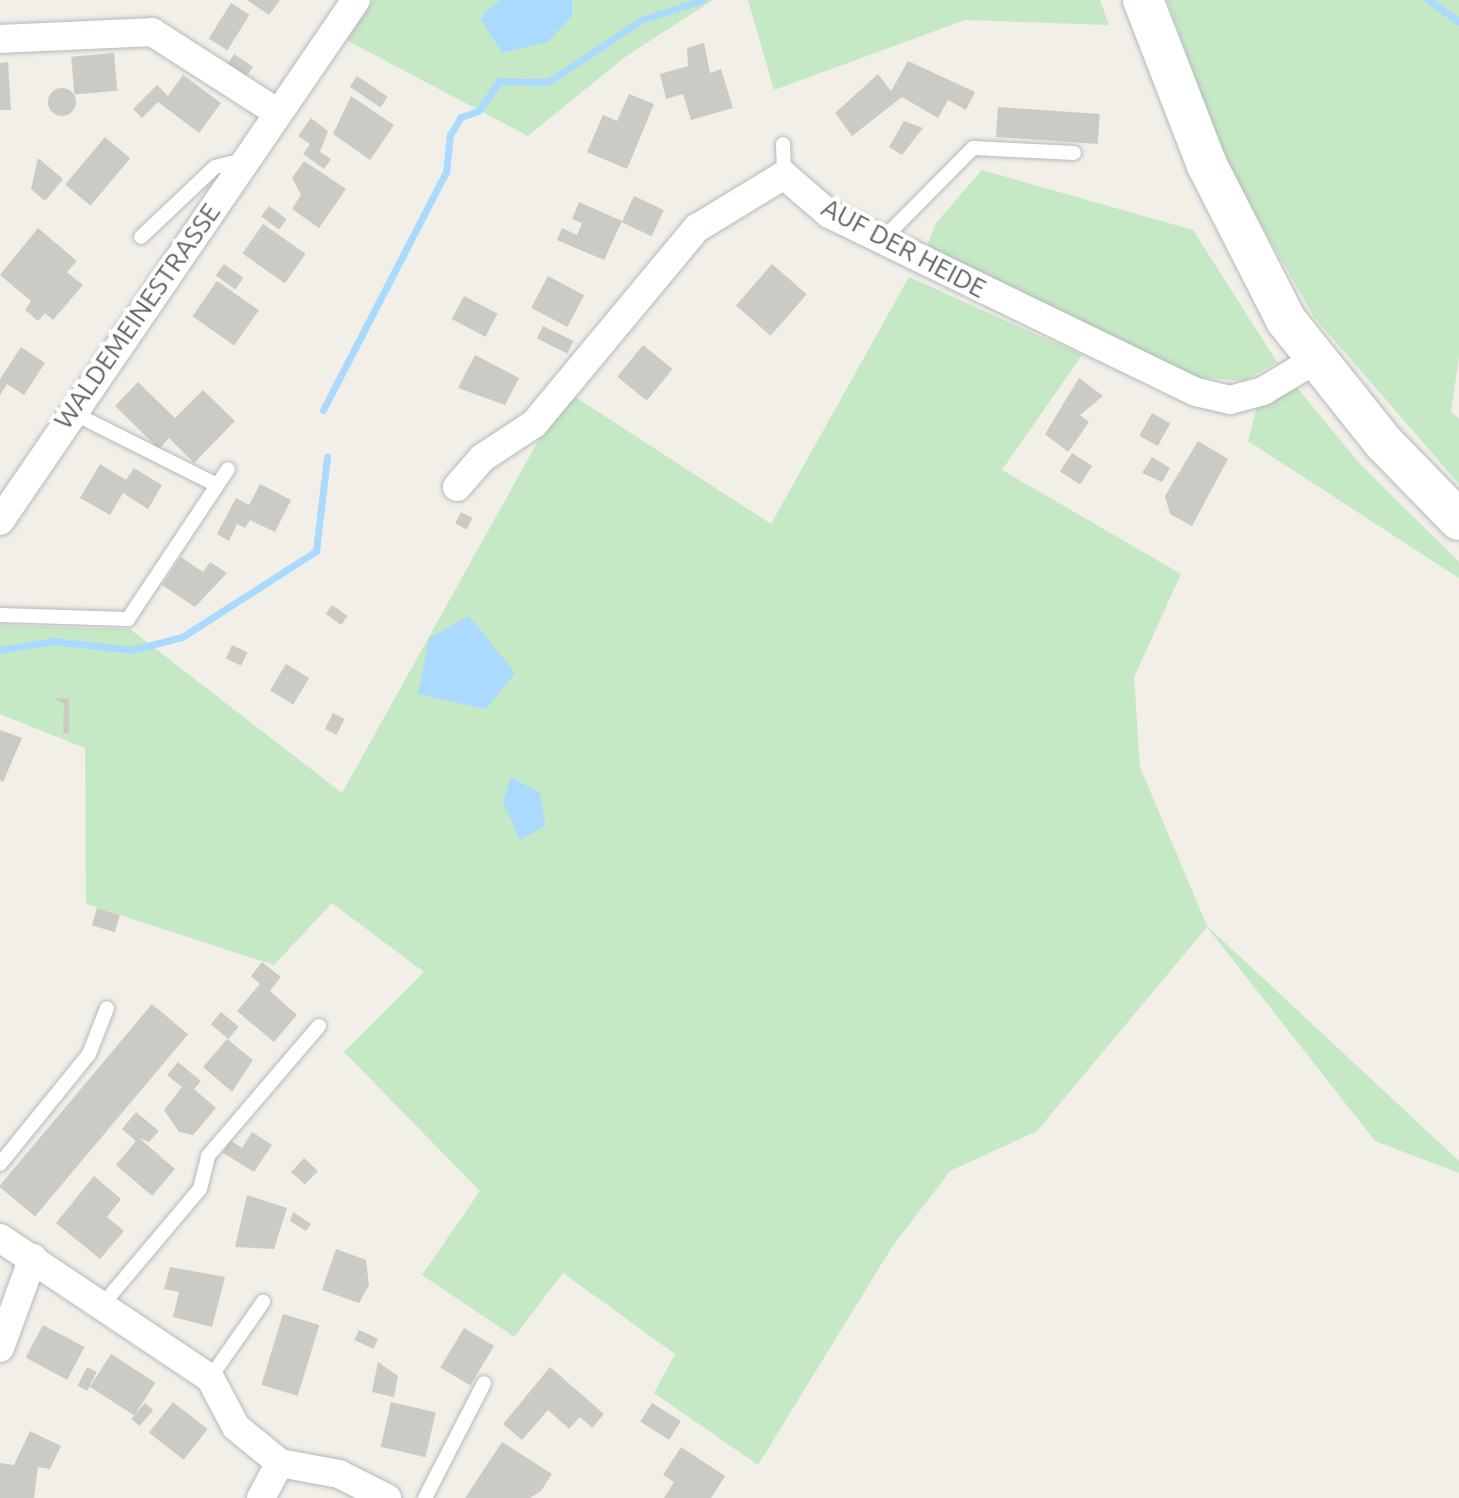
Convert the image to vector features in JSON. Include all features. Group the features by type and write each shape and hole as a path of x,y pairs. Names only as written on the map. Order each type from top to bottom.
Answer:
{"street":[{"name":"WALDEMEINESTRASSE","path":"0,521 70,412 356,0"},
{"path":"1143,0 1207,165 1313,361 1459,520"},
{"path":"0,39 152,32 278,113"},
{"path":"457,487 482,458 534,424 697,228 784,175"},
{"name":"AUF DER HEIDE","path":"784,175 829,214 1196,392 1230,400 1252,394 1313,361"},
{"path":"0,1238 210,1378 236,1427 280,1463 339,1474 387,1498"},
{"path":"0,1348 33,1258"},
{"path":"261,1498 280,1463"}],"lane":[{"path":"783,144 784,175"},
{"path":"881,241 973,148 1074,153"},
{"path":"141,237 215,167 246,159"},
{"path":"70,412 217,485"},
{"path":"0,615 128,619 228,469"},
{"path":"0,1164 89,1054 107,1008"},
{"path":"103,1304 200,1189 208,1156 319,1026"},
{"path":"210,1378 263,1302"},
{"path":"425,1498 484,1383"}],"green space":[{"path":"373,0 713,0 625,57 528,136 346,40"},
{"path":"748,0 1100,0 1109,25 965,20 774,90"},
{"path":"1167,0 1459,0 1459,356 1451,411 1459,419 1459,484 1314,317 1227,164"},
{"path":"982,170 1193,230 1277,362 1244,381 1195,377 924,254 936,223"},
{"path":"909,277 1082,355 1002,470 1181,574 1134,677 1140,767 1207,926 1459,1161 1459,1173 1375,1141 1207,927 1037,1131 950,1171 892,1247 758,1465 654,1393 675,1354 563,1273 514,1337 422,1275 480,1191 344,1052 424,972 332,903 274,965 86,904 85,748 0,714 0,625 130,629 342,793 566,391 771,524"},
{"path":"1294,384 1360,464 1459,562 1459,578 1248,441 1257,406"}],"water":[{"path":"500,0 572,0 572,16 548,42 502,53 480,18"},
{"path":"469,616 515,673 486,709 418,694 429,638"},
{"path":"511,777 540,793 545,826 520,840 503,802"}],"building":[{"path":"247,0 280,0 269,15"},
{"path":"231,3 250,15 227,50 209,39"},
{"path":"704,43 710,73 721,69 733,108 691,120 683,94 666,99 660,74 688,66 687,48"},
{"path":"114,53 117,91 74,95 71,57"},
{"path":"234,54 253,67 245,79 226,66"},
{"path":"908,61 975,92 966,110 948,100 938,118 902,97 852,136 835,113 878,74 891,91"},
{"path":"8,62 11,110 0,110 0,63"},
{"path":"183,75 221,103 199,133 158,102 142,118 133,109 157,85 168,96"},
{"path":"357,76 388,97 380,107 350,87"},
{"path":"62,88 72,92 76,102 72,112 62,116 52,112 48,102 52,92"},
{"path":"629,94 654,104 627,169 587,152 603,115 617,121"},
{"path":"351,96 394,125 370,160 333,134"},
{"path":"998,107 1100,114 1098,144 996,137"},
{"path":"311,118 328,131 320,152 331,159 324,169 303,154 310,144 298,136"},
{"path":"904,121 923,128 902,155 889,147"},
{"path":"105,137 130,158 90,206 65,184"},
{"path":"38,158 63,179 45,201 31,189"},
{"path":"304,161 346,189 319,228 292,209 301,195 292,178"},
{"path":"634,196 664,210 652,236 622,222"},
{"path":"579,202 622,221 604,260 557,240 562,228 577,235 582,223 572,219"},
{"path":"269,206 287,219 279,229 261,217"},
{"path":"263,224 306,254 285,283 242,253"},
{"path":"38,228 77,261 67,272 83,285 53,320 45,313 38,321 25,310 31,301 0,275"},
{"path":"224,264 243,278 235,289 216,275"},
{"path":"772,264 807,294 771,336 736,306"},
{"path":"548,276 584,295 567,327 531,308"},
{"path":"217,281 259,310 234,345 192,316"},
{"path":"464,296 498,314 485,337 452,319"},
{"path":"543,326 574,341 567,353 537,339"},
{"path":"643,345 673,369 647,401 617,377"},
{"path":"21,347 45,363 24,395 7,384 0,395 0,379"},
{"path":"475,355 519,378 505,405 458,388"},
{"path":"1079,378 1103,396 1080,415 1089,422 1068,452 1045,434"},
{"path":"138,382 175,418 203,390 235,421 194,463 169,438 159,449 115,406"},
{"path":"1152,413 1170,423 1158,446 1139,436"},
{"path":"1198,441 1228,459 1192,526 1170,514 1165,496"},
{"path":"1072,453 1092,466 1080,485 1060,471"},
{"path":"1152,457 1170,468 1162,482 1142,473"},
{"path":"100,464 126,480 134,468 162,485 148,509 123,493 110,515 80,498"},
{"path":"260,484 291,500 275,532 250,520 245,528 237,524 229,541 217,534 236,498 249,505"},
{"path":"461,512 473,518 467,529 455,524"},
{"path":"181,557 203,572 210,562 227,573 195,607 162,585"},
{"path":"332,605 348,616 341,625 326,614"},
{"path":"232,645 247,652 241,666 226,659"},
{"path":"286,664 309,678 293,704 270,691"},
{"path":"54,698 69,699 69,733 63,733 64,704"},
{"path":"333,713 345,719 336,735 325,729"},
{"path":"0,730 22,738 3,782 0,780"},
{"path":"97,908 120,915 115,932 92,925"},
{"path":"262,962 281,977 270,991 297,1015 274,1042 237,1011 260,984 251,976"},
{"path":"152,1004 188,1034 35,1217 0,1185"},
{"path":"221,1012 239,1027 228,1039 211,1024"},
{"path":"227,1039 253,1060 232,1092 203,1067"},
{"path":"178,1062 201,1081 194,1089 216,1108 193,1135 179,1132 164,1110 182,1087 167,1075"},
{"path":"136,1112 159,1131 149,1142 139,1138 175,1169 152,1196 116,1165 136,1141 122,1129"},
{"path":"252,1132 272,1145 254,1172 223,1153 230,1140 242,1148"},
{"path":"304,1158 318,1171 305,1185 291,1172"},
{"path":"94,1176 121,1199 107,1217 124,1231 100,1259 56,1223"},
{"path":"247,1195 287,1208 274,1249 235,1247"},
{"path":"293,1212 311,1224 306,1231 290,1221"},
{"path":"336,1249 366,1260 369,1285 359,1303 322,1290"},
{"path":"170,1267 225,1277 212,1327 173,1317 179,1292 164,1289"},
{"path":"283,1314 319,1325 298,1396 261,1385"},
{"path":"43,1325 84,1347 67,1380 26,1358"},
{"path":"464,1328 494,1346 470,1385 440,1367"},
{"path":"359,1330 378,1339 373,1349 354,1340"},
{"path":"111,1354 155,1383 134,1416 90,1387"},
{"path":"378,1362 398,1376 394,1397 372,1392"},
{"path":"87,1367 97,1372 87,1391 77,1386"},
{"path":"550,1367 604,1414 592,1428 580,1417 569,1429 548,1410 522,1440 503,1424"},
{"path":"173,1402 208,1429 184,1460 149,1433"},
{"path":"391,1402 436,1412 425,1457 381,1447"},
{"path":"145,1403 153,1410 140,1426 131,1419"},
{"path":"652,1403 681,1421 669,1440 640,1422"},
{"path":"30,1431 61,1446 50,1469 38,1467 34,1498 0,1498 0,1463 14,1465"},
{"path":"502,1442 552,1474 541,1491 530,1498 465,1498"},
{"path":"681,1447 725,1476 711,1498 664,1498 674,1482 663,1475"}],"waterway":[{"path":"323,410 446,172 450,135 461,117 478,111 500,81 548,82 643,19 703,0"},
{"path":"1428,0 1459,22"},
{"path":"0,650 53,641 132,650 182,637 316,551 327,457"}]}
